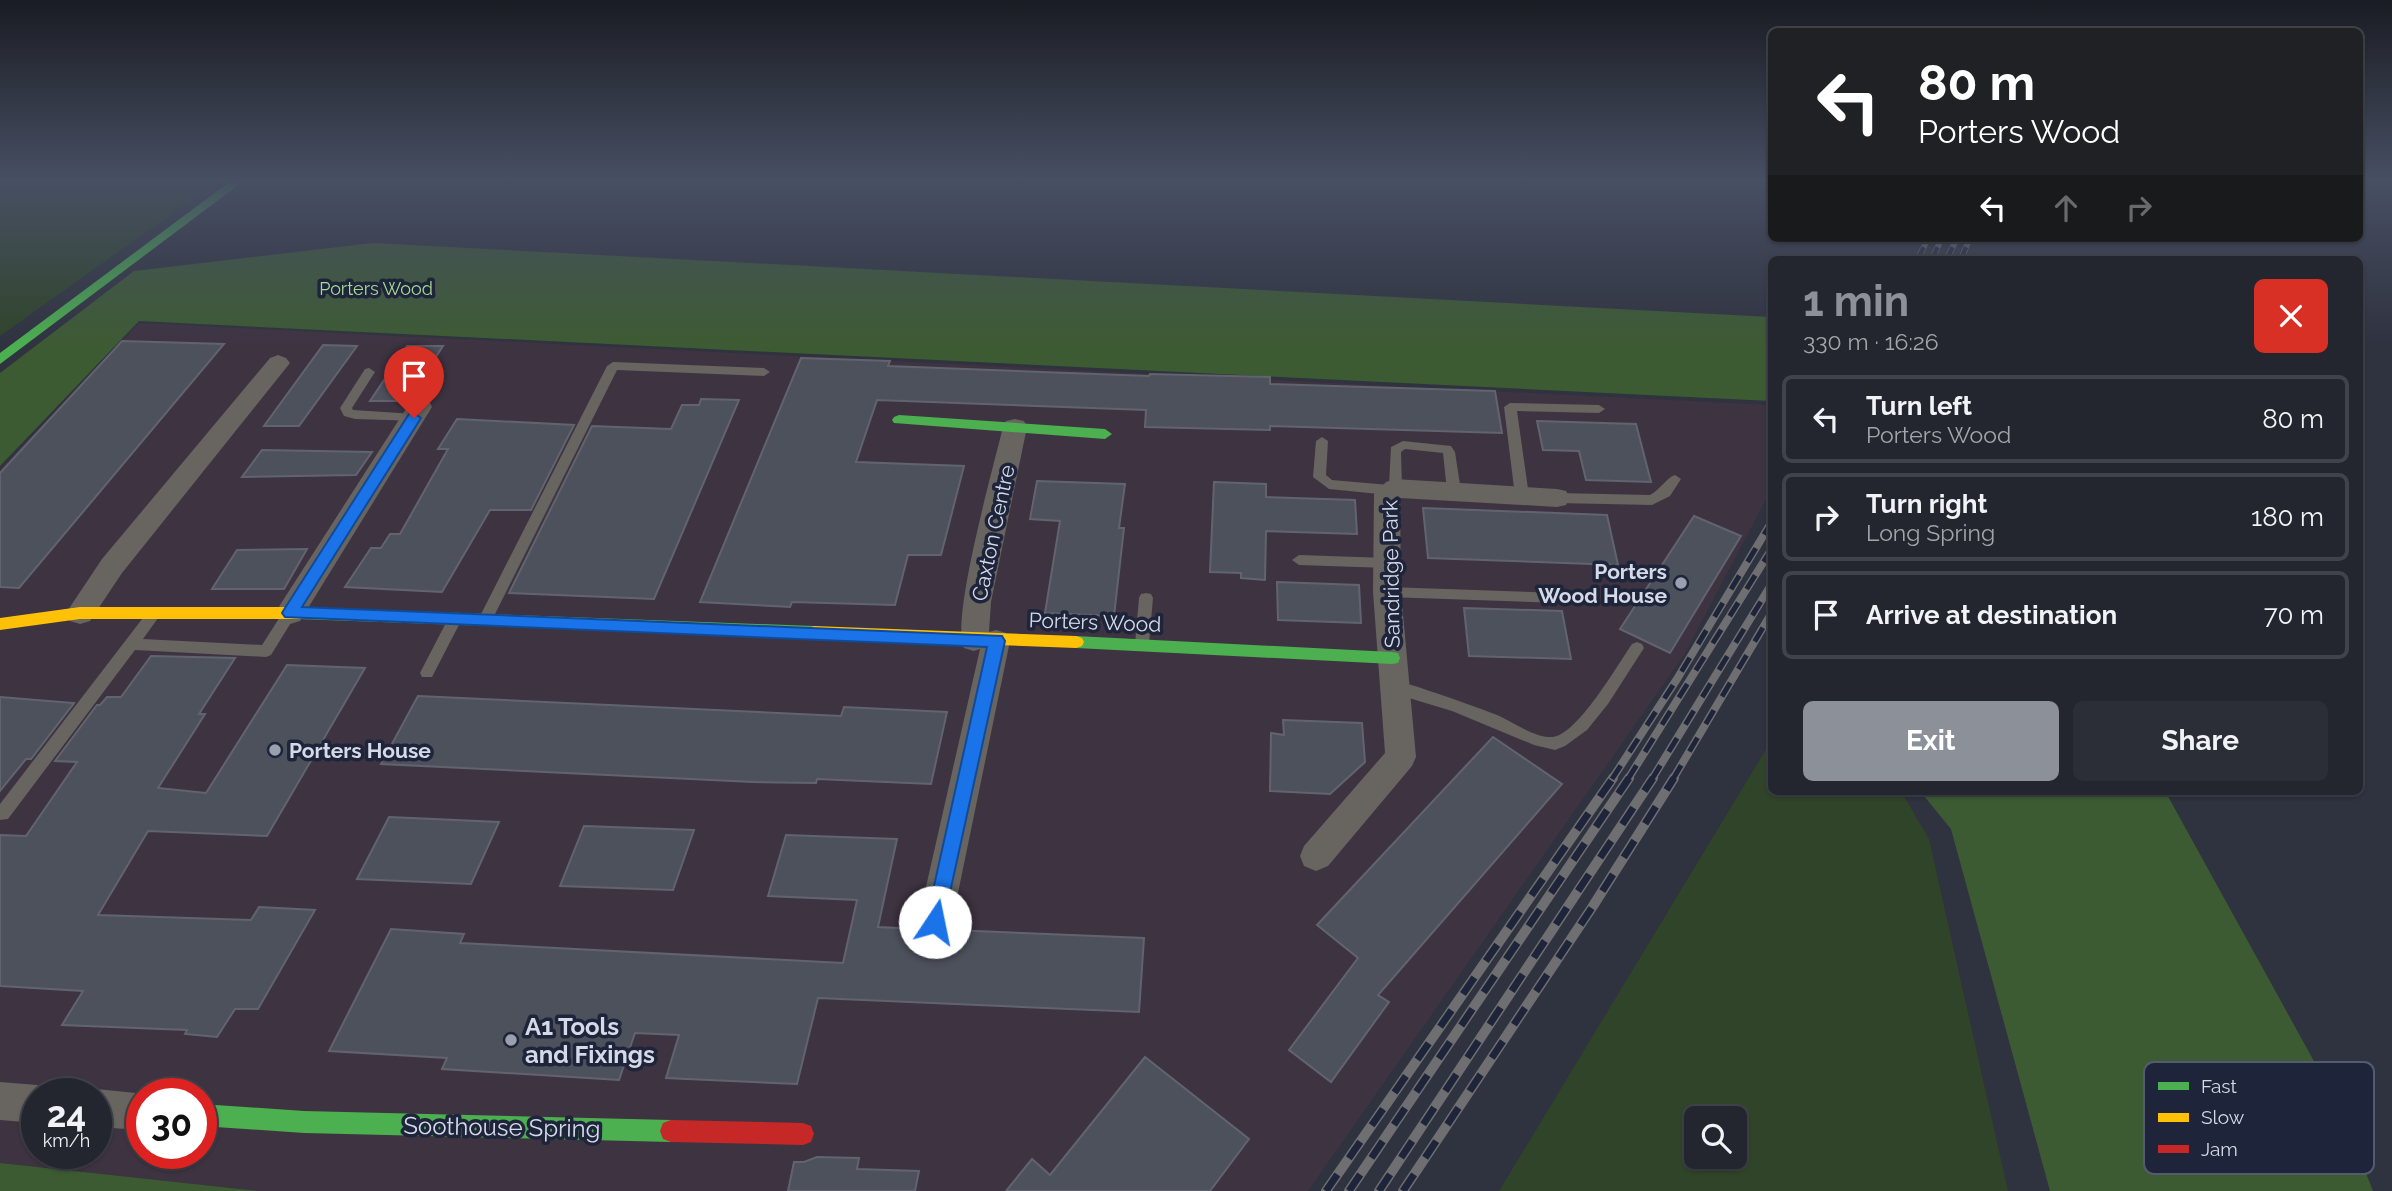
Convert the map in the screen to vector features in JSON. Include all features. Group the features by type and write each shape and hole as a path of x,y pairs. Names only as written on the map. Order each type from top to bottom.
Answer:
{"street":[{"path":"0,360 165,236"},
{"path":"80,613 113,566 278,363"},
{"path":"290,613 417,412"},
{"path":"900,420 1105,434"},
{"name":"Caxton Centre","path":"935,922 984,698 985,640 977,602 1015,428"},
{"name":"Sandridge Park","path":"1316,856 1401,757 1387,592 1387,494 1392,489 1557,498"},
{"name":"Porters Wood","path":"0,624 80,613 290,613 1143,644 1393,673"},
{"path":"0,1101 21,1103"},
{"name":"Soothouse Spring","path":"217,1116 304,1122 803,1135"}],"lane":[{"path":"485,620 613,366 764,372"},
{"path":"369,372 346,408 348,413 355,415 417,412"},
{"path":"1521,496 1510,407 1599,409"},
{"path":"1322,441 1320,477 1329,484 1392,489 1395,450 1397,446 1403,445 1447,449 1454,491"},
{"path":"1557,498 1652,500 1665,493 1675,479"},
{"path":"1299,560 1387,564"},
{"path":"1387,592 1563,598"},
{"path":"1143,644 1146,598"},
{"path":"2,814 155,613"},
{"path":"132,644 266,650 290,613"},
{"path":"427,673 455,619"},
{"path":"1393,673 1429,696 1486,717 1541,742 1559,743 1580,727 1637,648"}],"shaded area":[{"path":"139,323 1768,405 1768,496 1684,655 1308,1191 258,1191 55,1169 112,1169 112,1078 21,1078 21,1165 0,1163 0,469"}],"green space":[{"path":"0,236 141,236 0,336"},
{"name":"Porters Wood","path":"373,243 1768,317 1768,401 139,321 0,466 0,373 134,271"},
{"path":"1768,746 1768,795 1903,795 1929,839 2008,1191 1499,1191"},
{"path":"1923,795 2167,795 2314,1062 2144,1062 2144,1174 2366,1174 2373,1191 2050,1191 1951,829"},
{"path":"0,1163 21,1165 21,1169 55,1169 258,1191 0,1191"}],"building":[{"path":"122,341 224,344 19,588 0,587 0,473"},
{"path":"323,345 357,346 299,426 264,426"},
{"path":"407,346 443,346 407,401 370,401"},
{"path":"801,358 890,361 888,366 1149,376 1270,377 1270,384 1495,391 1502,433 1270,426 1270,430 1145,427 1146,410 877,400 856,462 964,466 941,555 908,555 895,605 792,602 790,607 700,602"},
{"path":"701,399 739,400 654,599 509,593 592,426 671,429 682,405 699,405"},
{"path":"457,419 574,425 531,510 490,510 442,592 345,587 371,548 381,548 390,534 400,534 448,449 438,449"},
{"path":"1537,421 1636,424 1651,482 1586,480 1579,451 1543,450"},
{"path":"262,450 372,452 356,475 242,477"},
{"path":"1037,481 1125,484 1119,528 1124,528 1114,616 1045,613 1060,521 1030,519"},
{"path":"1214,482 1266,484 1266,497 1355,500 1357,534 1266,531 1265,580 1241,578 1241,573 1210,572"},
{"path":"1423,508 1607,515 1618,565 1428,558"},
{"name":"Porters Wood House","path":"1694,516 1741,536 1670,653 1620,629"},
{"path":"307,549 284,589 212,589 237,550"},
{"path":"1277,582 1359,585 1361,623 1278,620"},
{"path":"1464,608 1562,611 1571,659 1469,656"},
{"path":"151,656 235,658 199,714 205,714 158,788 206,793 287,665 365,668 267,836 148,831 98,915 251,920 259,907 315,910 258,1009 235,1009 217,1037 185,1034 187,1030 62,1025 83,991 0,986 0,835 26,836 77,762 55,761 97,705 107,697 121,697"},
{"path":"418,696 841,716 844,707 947,712 931,784 817,779 816,783 753,782 381,764"},
{"path":"0,697 74,703 31,759 26,759 0,791"},
{"path":"1283,720 1362,723 1365,762 1330,794 1270,791 1271,733 1284,735"},
{"path":"1493,737 1562,784 1378,995 1389,1002 1331,1082 1289,1050 1358,958 1317,925"},
{"path":"389,817 499,822 471,884 357,879"},
{"path":"584,826 694,830 673,890 560,886"},
{"path":"786,835 897,839 878,927 918,929 922,935 934,940 948,935 951,930 1144,938 1139,1012 818,998 797,1084 666,1078 679,1035 635,1033 619,1080 442,1069 447,1058 329,1051 391,929 464,934 460,943 843,963 857,900 768,896"},
{"path":"1145,1057 1249,1139 1210,1191 1006,1191 1032,1159 1050,1175"},
{"path":"817,1157 859,1158 857,1169 919,1171 915,1191 788,1191 794,1162 804,1162"}],"railway":[{"path":"1919,256 1926,242"},
{"path":"1933,256 1940,242"},
{"path":"1948,256 1955,242"},
{"path":"1962,256 1968,242"},
{"path":"1612,779 1677,679 1768,528"},
{"path":"1628,779 1768,555"},
{"path":"1652,779 1768,590"},
{"path":"1673,779 1768,619"},
{"path":"1326,1191 1613,778"},
{"path":"1349,1191 1629,778"},
{"path":"1379,1191 1653,778"},
{"path":"1403,1191 1593,906 1674,778"}],"traffic: fast":[{"path":"0,360 165,236"},
{"path":"899,420 1105,434"},
{"path":"298,613 814,632"},
{"path":"1076,642 1392,658"},
{"path":"217,1116 304,1122 671,1131"}],"traffic: slow":[{"path":"0,624 80,613 298,613"},
{"path":"814,632 1076,642"}],"traffic: jam":[{"path":"671,1131 803,1134"}],"place":[{"name":"Porters Wood House","path":"1681,583"},
{"name":"Porters House","path":"275,750"},
{"name":"A1 Tools and Fixings","path":"511,1040"}],"route":[{"path":"414,418 290,613 996,641 935,922"}]}
